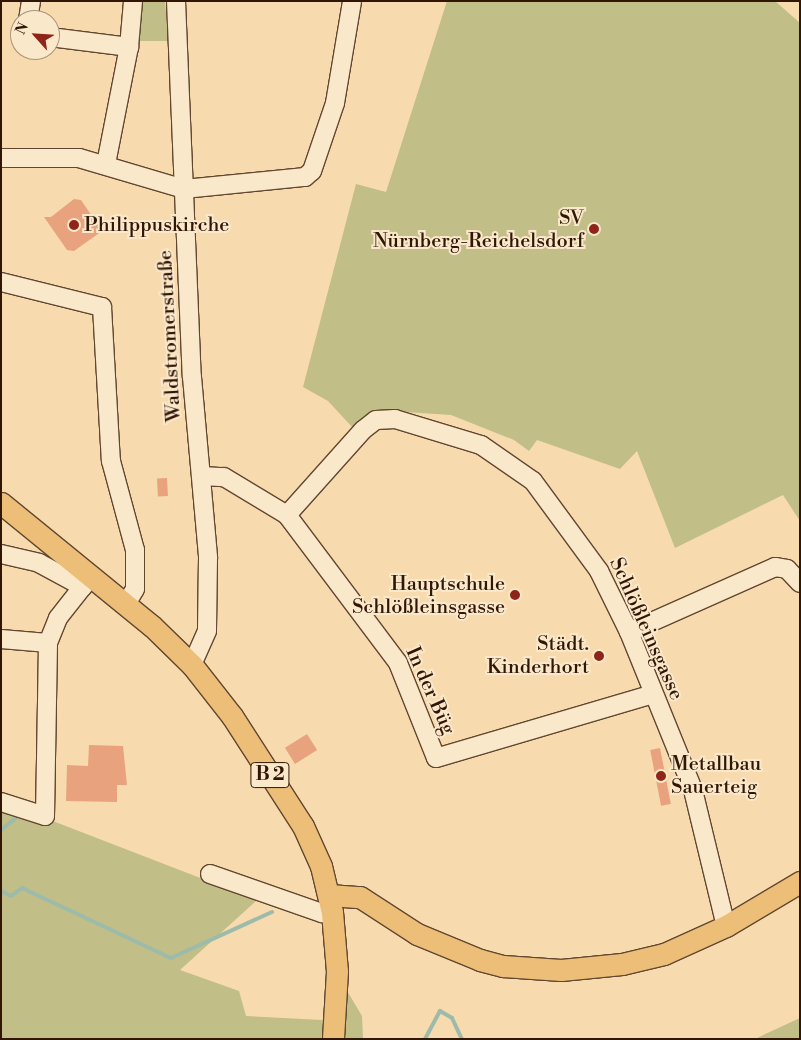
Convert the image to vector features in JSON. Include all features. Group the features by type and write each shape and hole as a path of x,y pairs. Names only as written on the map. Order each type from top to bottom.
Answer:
{"main road":[{"name":"B 2","path":"1,503 87,582 126,604 192,665 232,716 303,826 331,904 337,971 333,1039"},
{"path":"331,904 360,897 417,934 480,960 526,969 589,969 638,961 726,926 800,882"}],"street":[{"path":"106,164 129,48 133,1"},
{"name":"Waldstromerstraße","path":"176,1 192,377 208,558 207,631 192,665"},
{"path":"1,158 79,158 106,164 184,189 296,179 312,171 335,103 352,1"},
{"path":"60,38 129,48"},
{"path":"1,282 102,307 104,385 111,461 135,550 135,589 126,604"},
{"name":"Schlößleinsgasse","path":"287,516 363,430 376,420 395,419 448,433 481,445 533,481 599,571 629,632 693,790 726,926"},
{"name":"In der Büg","path":"202,476 224,477 287,516 398,663 436,758 653,694"},
{"path":"1,554 39,562 87,582 58,618 48,643 45,816 1,802"},
{"path":"629,632 776,567 788,569 800,583"},
{"path":"1,639 48,643"},
{"path":"210,874 322,913 331,904"}],"shaded area":[{"path":"138,1 165,1 168,41 136,41"},
{"name":"SV Nürnberg-Reichelsdorf","path":"447,1 775,1 800,23 800,521 783,495 675,548 637,451 620,469 537,440 529,451 514,440 451,415 374,410 353,428 328,401 303,387 356,184 386,192"},
{"path":"1,801 257,900 180,970 239,991 246,1016 322,1020 346,989 362,1016 363,1039 1,1039"},
{"path":"800,1018 800,1039 756,1039 759,1037"}],"building":[{"name":"Philippuskirche","path":"74,199 81,200 102,231 74,251 67,250 44,217 51,217"},
{"path":"167,478 168,496 158,496 157,479"},
{"path":"307,734 317,750 295,764 285,748"},
{"path":"89,745 123,746 127,785 117,785 117,802 66,801 67,765 88,766"},
{"name":"Metallbau Sauerteig","path":"660,748 671,804 661,806 650,750"}],"waterway":[{"path":"1,830 16,818"},
{"path":"1,891 11,896 22,888 171,958 272,912"},
{"path":"425,1039 440,1011 452,1018 462,1039"}],"place":[{"name":"Philippuskirche","path":"74,225"},
{"name":"SV Nürnberg-Reichelsdorf","path":"594,229"},
{"name":"Hauptschule Schlößleinsgasse","path":"515,595"},
{"name":"Städt. Kinderhort","path":"599,656"},
{"name":"Metallbau Sauerteig","path":"661,776"}]}
